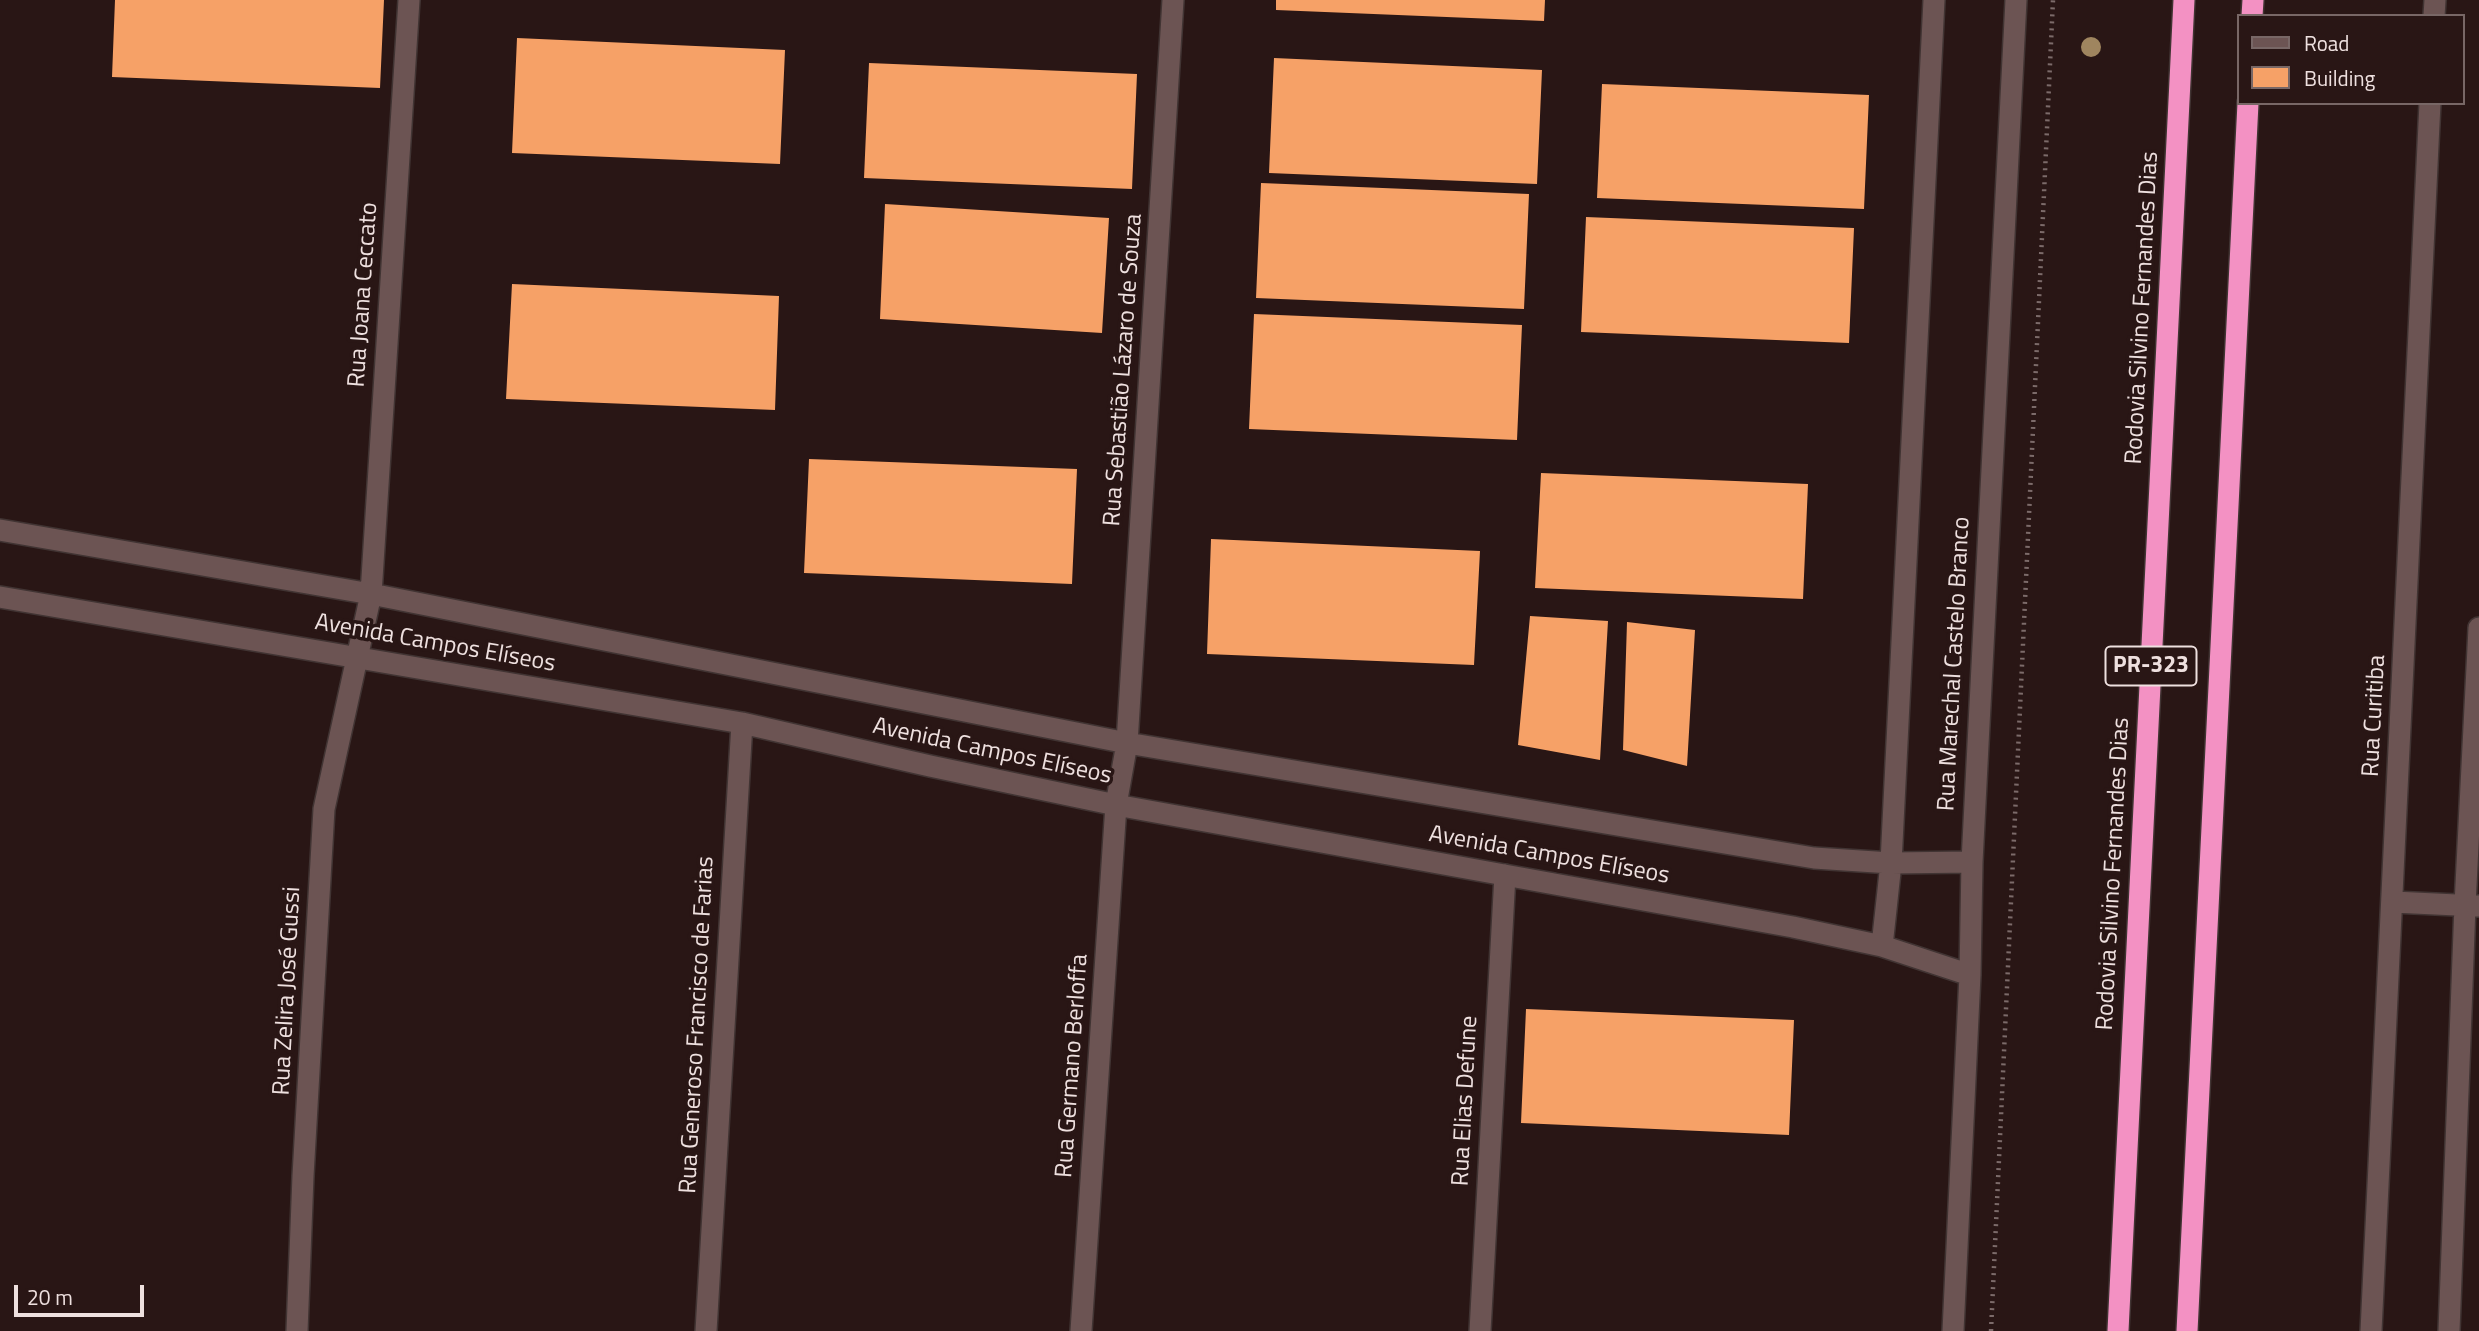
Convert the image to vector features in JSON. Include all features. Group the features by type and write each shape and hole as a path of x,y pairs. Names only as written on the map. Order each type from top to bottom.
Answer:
{"highway":[{"name":"Rodovia Silvino Fernandes Dias","path":"2118,1331 2185,0"},
{"name":"PR-323","path":"2187,1331 2248,105"}],"street":[{"name":"Rua Joana Ceccato","path":"355,657 371,594 409,0"},
{"name":"Rua Sebastião Lázaro de Souza","path":"1116,805 1127,743 1173,0"},
{"path":"1882,946 1891,863 1934,0"},
{"name":"Rua Marechal Castelo Branco","path":"1953,1331 1970,975 1972,862 2016,0"},
{"name":"Rua Curitiba","path":"2371,1331 2430,105"},
{"name":"Avenida Campos Elíseos","path":"0,530 371,594 1127,743 1814,858 1891,863 1972,862"},
{"name":"Avenida Campos Elíseos","path":"0,597 742,723 1116,805 1793,927 1882,946 1970,975"},
{"path":"2449,1331 2472,905 2479,628"},
{"name":"Rua Zelira José Gussi","path":"298,1331 304,1162 324,809 355,657"},
{"name":"Rua Generoso Francisco de Farias","path":"706,1331 742,723"},
{"name":"Rua Germano Berloffa","path":"1082,1331 1116,805"},
{"name":"Rua Elias Defune","path":"1480,1331 1505,874"},
{"path":"2393,902 2472,905"}],"path":[{"path":"1991,1331 2053,0"}],"building":[{"path":"115,0 384,0 380,88 112,77"},
{"path":"1276,0 1545,0 1544,21 1276,10"},
{"path":"517,38 785,50 780,164 512,153"},
{"path":"1274,58 1542,70 1537,184 1269,173"},
{"path":"869,63 1137,74 1132,189 864,178"},
{"path":"1602,84 1869,95 1864,209 1597,198"},
{"path":"1261,183 1529,194 1524,309 1256,298"},
{"path":"885,204 1109,218 1102,333 880,319"},
{"path":"1586,217 1854,228 1849,343 1581,332"},
{"path":"512,284 779,296 775,410 506,399"},
{"path":"1254,314 1522,325 1517,440 1249,429"},
{"path":"809,459 1077,469 1072,584 804,573"},
{"path":"1541,473 1808,484 1803,599 1535,588"},
{"path":"1211,539 1480,551 1474,665 1207,654"},
{"path":"1530,616 1608,621 1600,760 1518,745"},
{"path":"1627,622 1695,630 1687,766 1623,750"},
{"path":"1526,1009 1794,1020 1789,1135 1521,1123"}]}
